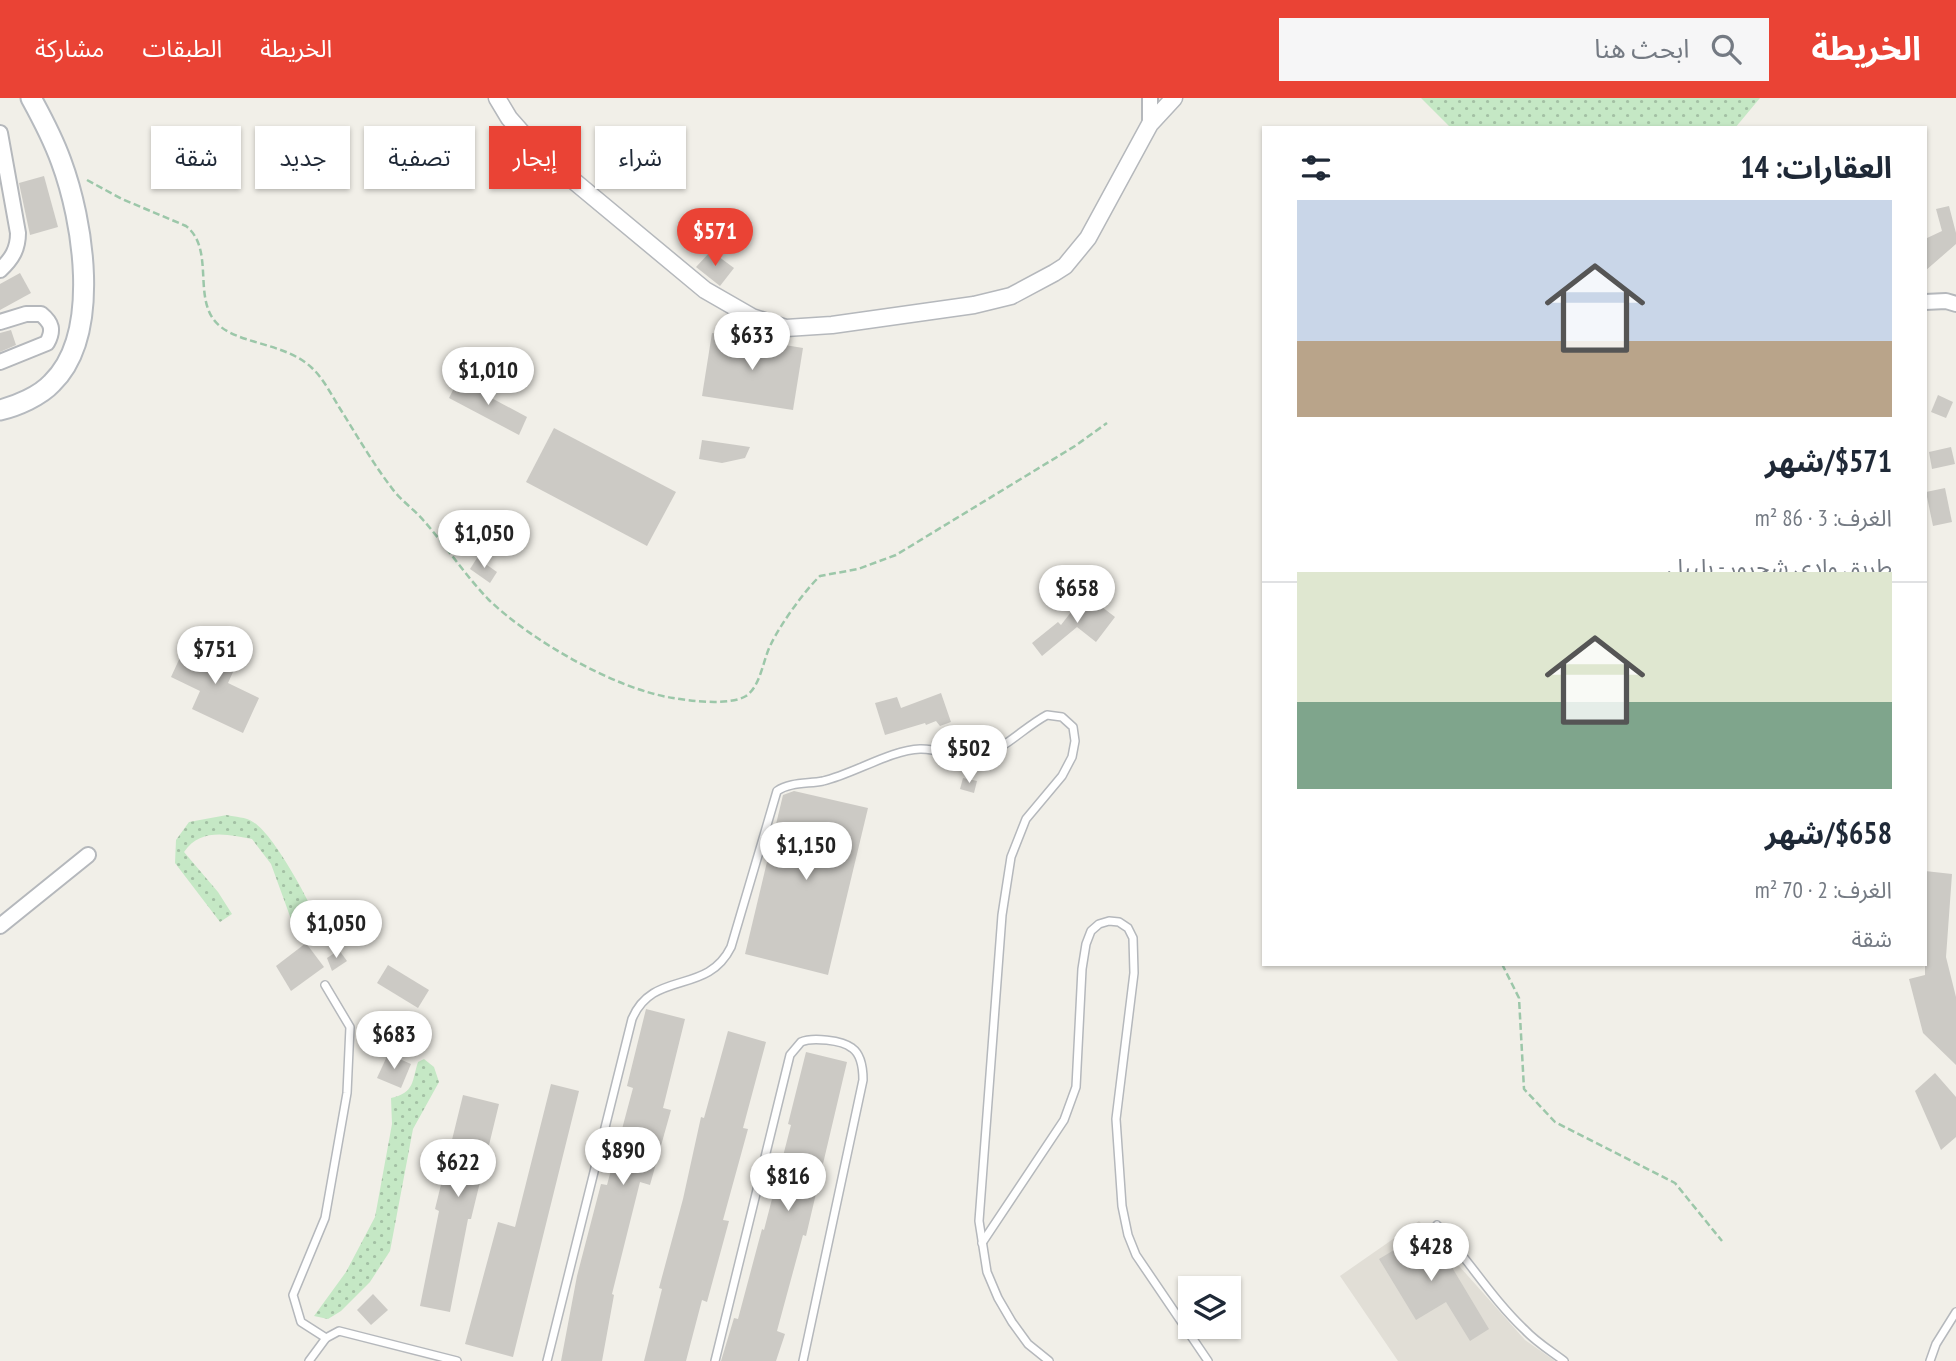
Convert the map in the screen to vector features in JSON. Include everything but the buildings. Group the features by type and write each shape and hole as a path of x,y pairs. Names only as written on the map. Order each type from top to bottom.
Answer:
{"main road":[{"path":"0,410 18,404 51,384 64,368 78,339 82,316 80,236 63,167 31,98"}],"street":[{"path":"497,98 509,118 539,152 705,290 752,317 786,328 832,325 974,305 1011,296 1054,274 1065,266 1088,238 1150,124 1174,98"},
{"path":"1150,98 1150,124"},
{"path":"0,133 18,233 18,245 13,256 0,270"},
{"path":"1927,302 1946,301 1956,304"},
{"path":"0,321 26,314 41,314 50,321 52,334 47,344 0,362"},
{"path":"0,926 88,855"}],"lane":[{"path":"547,1361 637,1007 648,996 662,988 713,971 724,960 731,947 777,791 785,785 826,780 917,748 937,749 969,758 982,756 1047,715 1062,717 1073,727 1076,741 1072,757 1062,776 1026,819 1011,857 1002,915 979,1199 982,1243 988,1272 998,1298 1028,1344 1049,1361"},
{"path":"982,1243 1064,1120 1076,1087 1082,969 1086,944 1091,931 1099,924 1119,922 1128,928 1133,938 1134,973 1116,1119 1122,1206 1128,1235 1145,1271 1208,1361"},
{"path":"325,985 350,1027 347,1093 325,1217 293,1295 300,1322 326,1338"},
{"path":"715,1361 790,1055 801,1042 818,1038 851,1047 859,1057 863,1080 803,1361"},
{"path":"1437,1225 1493,1296 1526,1332 1563,1361"},
{"path":"1930,1361 1936,1344 1956,1312"},
{"path":"309,1361 326,1338 339,1331 457,1361"}],"path":[{"path":"63,167 122,199 186,226 194,232 200,246 211,316 220,328 293,354 312,368 327,386 391,489 422,518 487,598 506,615 546,644 617,682 656,696 697,702 743,698 752,692 775,636 820,576 858,569 896,555 1023,479 1107,424"},
{"path":"1503,966 1519,998 1524,1089 1555,1122 1675,1183 1722,1241"}],"shaded area":[{"path":"1419,1221 1525,1340 1555,1361 1398,1361 1340,1276"}],"green space":[{"path":"1421,98 1760,98 1737,126 1449,126"},
{"path":"227,815 250,820 272,841 303,891 323,934 295,930 271,864 252,839 215,835 198,839 184,852 218,892 232,914 220,922 175,863 176,840 189,822"},
{"path":"424,1059 434,1067 439,1082 413,1129 390,1251 370,1282 341,1311 328,1319 314,1316 346,1272 375,1217 392,1124 391,1098 409,1089 418,1062"}]}
